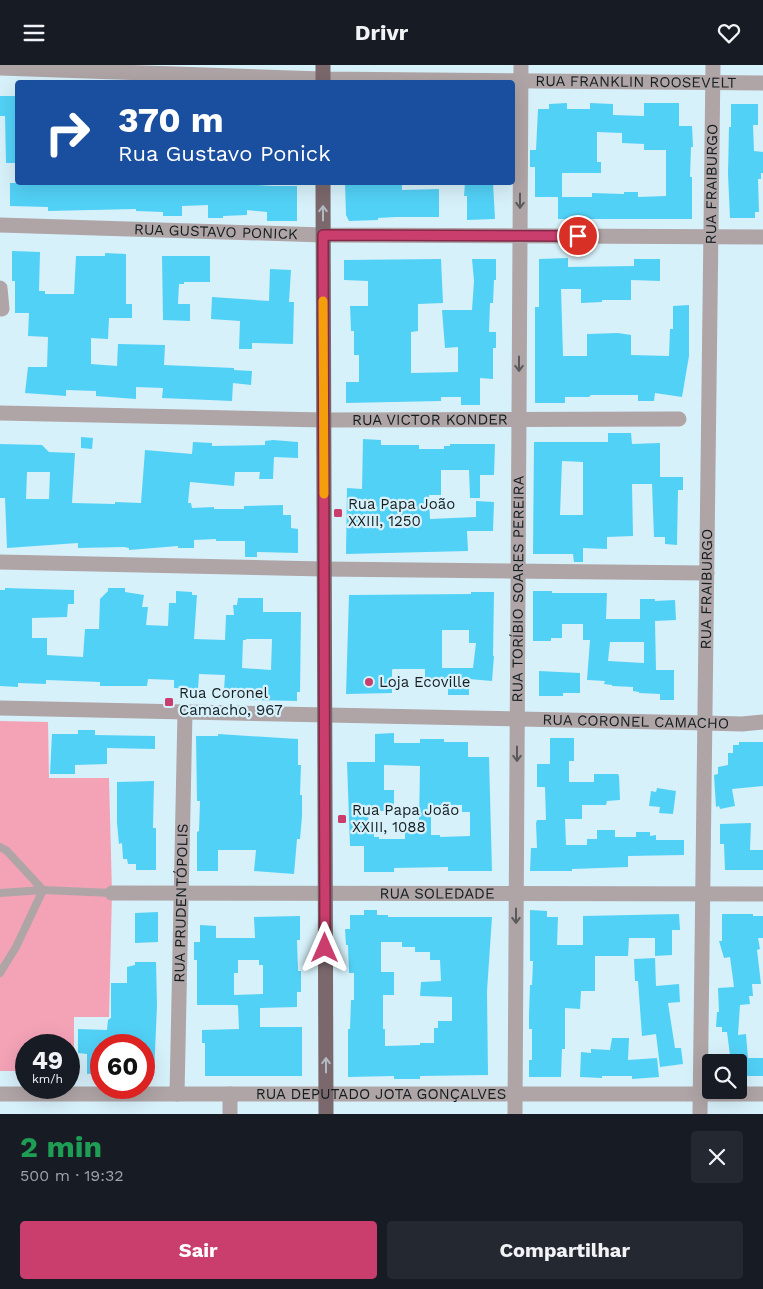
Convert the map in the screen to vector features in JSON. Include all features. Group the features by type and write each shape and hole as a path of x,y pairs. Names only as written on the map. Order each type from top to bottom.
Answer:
{"main road":[{"path":"323,185 326,1114"}],"street":[{"name":"RUA TORÍBIO SOARES PEREIRA","path":"515,1114 521,65"},
{"name":"RUA FRAIBURGO","path":"700,1114 713,65"},
{"name":"RUA FRANKLIN ROOSEVELT","path":"0,68 481,80"},
{"name":"RUA FRANKLIN ROOSEVELT","path":"515,81 763,83"},
{"name":"RUA GUSTAVO PONICK","path":"0,225 323,235 763,237"},
{"path":"0,288 2,309"},
{"name":"RUA VICTOR KONDER","path":"0,413 324,420 679,419"},
{"path":"0,562 324,569 707,573"},
{"name":"RUA CORONEL CAMACHO","path":"0,708 742,724 763,722"},
{"name":"RUA PRUDENTÓPOLIS","path":"176,1094 184,712"},
{"name":"RUA SOLEDADE","path":"112,893 763,894"},
{"name":"RUA DEPUTADO JOTA GONÇALVES","path":"0,1094 763,1093"},
{"path":"230,1094 230,1114"}],"lane":[{"path":"0,847 7,851 43,890"},
{"path":"0,973 16,947 43,890"},
{"path":"0,893 43,890 112,893"}],"shaded area":[{"path":"0,721 48,722 49,778 109,778 112,893 109,1017 74,1017 74,1034 15,1034 15,1071 0,1071"}],"building":[{"path":"0,96 15,96 15,163 6,163 5,116 0,116"},
{"path":"567,103 567,109 590,109 590,103 613,104 613,115 644,116 644,103 679,103 679,126 692,126 693,147 691,147 690,177 692,177 692,219 558,219 558,197 535,197 535,167 530,167 530,150 536,150 538,109 549,109 549,104","holes":["597,132 622,133 622,143 644,144 644,150 666,150 666,196 638,197 638,192 624,192 624,194 592,193 592,197 562,197 562,173 601,173 601,162 597,162"]},
{"path":"731,104 758,104 758,125 753,125 754,151 763,152 763,173 761,173 761,179 758,179 759,212 755,212 755,218 730,218 728,174"},
{"path":"10,183 15,183 15,185 297,186 297,221 267,221 267,212 247,210 247,215 208,218 208,205 182,206 182,216 163,216 163,212 136,211 136,209 48,211 48,207 10,206"},
{"path":"345,185 402,185 402,190 439,189 439,217 396,217 349,221 346,215"},
{"path":"465,185 493,185 495,219 467,220 467,196 464,196"},
{"path":"12,251 40,252 39,291 45,291 45,294 74,294 76,256 105,256 105,253 126,254 126,304 132,304 132,318 109,318 108,339 91,338 91,364 117,366 118,344 165,345 164,365 234,368 234,370 252,371 251,385 233,383 232,401 162,398 163,388 136,387 136,399 96,396 96,391 66,390 66,396 25,393 28,367 47,367 48,337 28,336 29,313 15,313 15,281 12,281"},
{"path":"162,256 210,256 210,282 184,282 184,284 179,284 178,304 190,304 190,321 163,320"},
{"path":"568,258 568,267 634,266 634,259 660,259 660,281 631,280 631,300 602,300 602,302 581,303 581,289 561,289 563,356 587,356 587,334 618,333 631,335 631,355 669,356 670,329 673,329 673,306 689,305 689,356 682,397 655,393 654,401 638,401 638,395 591,395 589,397 565,397 565,403 535,403 535,307 539,307 539,259"},
{"path":"441,259 443,303 418,304 418,331 411,332 411,373 458,372 458,347 445,348 442,310 472,310 474,281 472,259 496,259 496,280 494,280 493,303 490,303 489,332 496,332 496,348 493,348 493,379 480,378 480,405 461,405 461,397 441,397 441,401 346,403 346,382 359,382 359,355 354,355 354,331 351,331 350,306 368,306 368,281 344,280 344,260"},
{"path":"270,269 291,270 289,302 294,302 293,344 252,343 252,349 239,349 240,321 211,319 212,297 269,301"},
{"path":"608,433 631,433 632,444 660,443 660,477 683,477 683,490 678,490 677,545 665,544 665,537 654,537 652,484 632,484 633,536 607,537 607,549 583,548 583,562 574,562 573,554 533,554 534,442 608,442","holes":["562,461 583,462 583,515 560,515"]},
{"path":"81,437 93,438 92,449 81,448"},
{"path":"363,439 381,440 381,445 419,445 419,449 444,449 444,446 450,446 450,444 495,444 494,475 480,475 480,498 470,498 469,470 441,470 441,495 429,495 430,519 476,517 476,501 494,502 493,531 467,531 468,551 346,554 347,488 362,489"},
{"path":"265,441 298,442 298,458 274,457 273,479 259,479 260,472 235,472 234,486 190,482 188,503 191,503 192,508 214,507 214,509 244,509 244,506 283,505 283,515 291,515 291,528 298,529 298,553 257,552 257,557 245,557 245,541 216,541 216,539 194,540 194,548 178,548 178,546 129,550 129,548 124,547 78,548 78,543 7,548 5,498 0,498 0,444 42,445 49,452 75,453 72,503 115,504 115,502 141,503 145,450 192,454 193,442 212,443 212,446 265,445","holes":["27,472 50,472 49,499 26,499"]},
{"path":"5,588 74,590 74,604 68,604 67,617 32,618 32,638 47,638 47,655 83,657 85,629 99,629 100,599 108,591 108,588 125,588 125,592 144,595 142,607 148,607 146,625 168,626 169,603 176,603 176,591 192,592 192,595 197,595 194,639 225,640 226,615 234,615 233,605 237,605 238,598 263,598 263,612 301,612 300,692 297,692 297,701 250,700 250,698 226,697 227,690 224,690 225,675 199,674 198,689 174,688 174,680 148,679 147,686 100,686 100,682 46,680 46,684 18,683 18,687 0,686 0,590 5,590","holes":["272,639 271,670 242,668 243,640"]},
{"path":"533,591 607,593 606,619 640,619 640,599 655,599 655,601 675,600 676,620 655,621 656,670 674,670 674,700 660,700 660,694 639,693 633,691 633,687 612,686 604,684 605,681 587,680 590,640 583,640 583,624 562,624 562,638 551,638 551,641 533,641","holes":["610,642 644,642 644,663 608,661"]},
{"path":"471,592 494,592 492,681 469,679 469,695 448,695 448,679 425,679 425,669 393,669 392,693 346,694 349,595 471,594","holes":["442,630 469,630 469,643 476,643 473,668 442,668"]},
{"path":"539,671 580,673 580,693 563,693 563,696 539,696"},
{"path":"78,730 95,730 95,735 155,736 155,749 107,748 107,764 75,765 75,774 50,774 52,734 78,734"},
{"path":"394,733 394,743 420,743 420,739 468,742 468,757 489,757 492,871 448,871 448,867 394,868 394,872 364,872 364,846 350,846 347,762 375,762 375,734","holes":["384,765 420,766 419,824 405,824 405,839 379,839 379,837 374,837 374,831 369,831 368,811 394,811 394,790 384,790","440,805 462,805 462,812 470,812 470,836 440,837 440,835 431,835 431,815 440,814"]},
{"path":"218,734 298,739 298,765 301,765 300,795 302,795 302,816 300,839 297,839 294,874 254,871 256,850 218,850 218,871 197,871 197,832 199,831 200,801 197,801 196,736 218,736"},
{"path":"550,738 574,738 574,761 569,761 569,782 594,782 594,774 618,774 619,776 620,800 607,801 606,805 582,805 582,819 565,819 566,845 587,845 587,839 597,839 597,830 615,830 615,837 636,837 636,832 650,832 650,836 656,835 656,840 684,840 684,855 628,856 628,867 572,869 572,871 530,871 531,848 537,848 536,823 537,820 546,820 545,787 537,787 537,764 550,764"},
{"path":"739,742 763,742 763,786 732,789 735,806 720,809 719,806 716,807 714,775 718,774 718,767 728,765 728,753 733,753 733,745 739,745"},
{"path":"154,781 153,828 156,828 156,870 136,870 136,864 128,864 127,859 123,859 122,843 119,844 117,782"},
{"path":"657,788 676,791 673,814 659,813 660,807 649,806 651,791 656,792"},
{"path":"751,823 750,850 763,850 763,870 725,870 724,844 720,844 720,824"},
{"path":"364,910 377,910 377,915 388,915 388,917 492,917 487,991 488,1075 420,1076 420,1079 394,1079 394,1076 348,1077 348,1029 350,1029 351,1000 354,1000 354,973 349,973 348,945 346,945 345,929 350,929 350,915 364,915","holes":["381,942 402,942 402,947 415,947 415,952 430,952 430,960 440,960 441,981 421,982 420,996 452,997 452,1021 438,1021 438,1028 434,1028 434,1043 385,1046 383,995 394,995 394,972 381,972"]},
{"path":"530,910 547,911 547,917 558,917 557,945 583,945 583,916 679,914 680,930 672,930 672,955 655,956 655,938 629,938 628,956 595,956 595,991 581,991 580,1009 565,1008 565,1049 562,1049 561,1077 529,1077 529,1060 532,1060 532,1029 529,1029 529,1015 533,961 530,961"},
{"path":"158,912 158,942 135,943 135,913"},
{"path":"722,914 753,914 753,916 763,916 763,938 758,938 760,949 757,950 761,984 752,984 753,996 749,996 750,1004 740,1005 738,1035 746,1034 748,1058 763,1058 763,1076 747,1076 747,1054 730,1054 727,1032 722,1032 722,1027 716,1027 717,1012 719,1012 718,988 734,987 730,957 724,958 719,941 722,941"},
{"path":"300,916 300,940 297,940 298,971 301,971 301,992 297,992 297,1007 260,1008 260,1027 302,1027 302,1076 205,1076 205,1043 202,1043 202,1030 239,1029 238,1006 197,1005 197,960 194,960 194,942 200,942 200,925 216,926 216,938 255,938 254,917","holes":["238,960 259,960 259,965 263,965 263,994 234,995 234,973 238,973"]},
{"path":"655,958 656,986 679,984 680,1002 668,1003 675,1048 681,1048 683,1064 660,1067 656,1034 642,1036 638,981 635,981 634,959"},
{"path":"135,962 156,962 155,1052 155,1034 90,1034 90,1074 87,1074 87,1054 80,1053 80,1034 78,1034 78,1029 107,1030 108,1020 111,1018 111,983 127,983 127,967 135,965"},
{"path":"612,1038 629,1038 628,1060 657,1058 659,1077 632,1079 632,1076 580,1077 581,1052 591,1053 591,1049 610,1050"}],"slow traffic":[{"path":"323,301 324,494"}],"place":[{"name":"Rua Papa João XXIII, 1250","path":"338,513"},
{"name":"Loja Ecoville","path":"369,682"},
{"name":"Rua Coronel Camacho, 967","path":"169,702"},
{"name":"Rua Papa João XXIII, 1088","path":"342,819"}],"route":[{"path":"325,948 323,235 578,236"}]}
